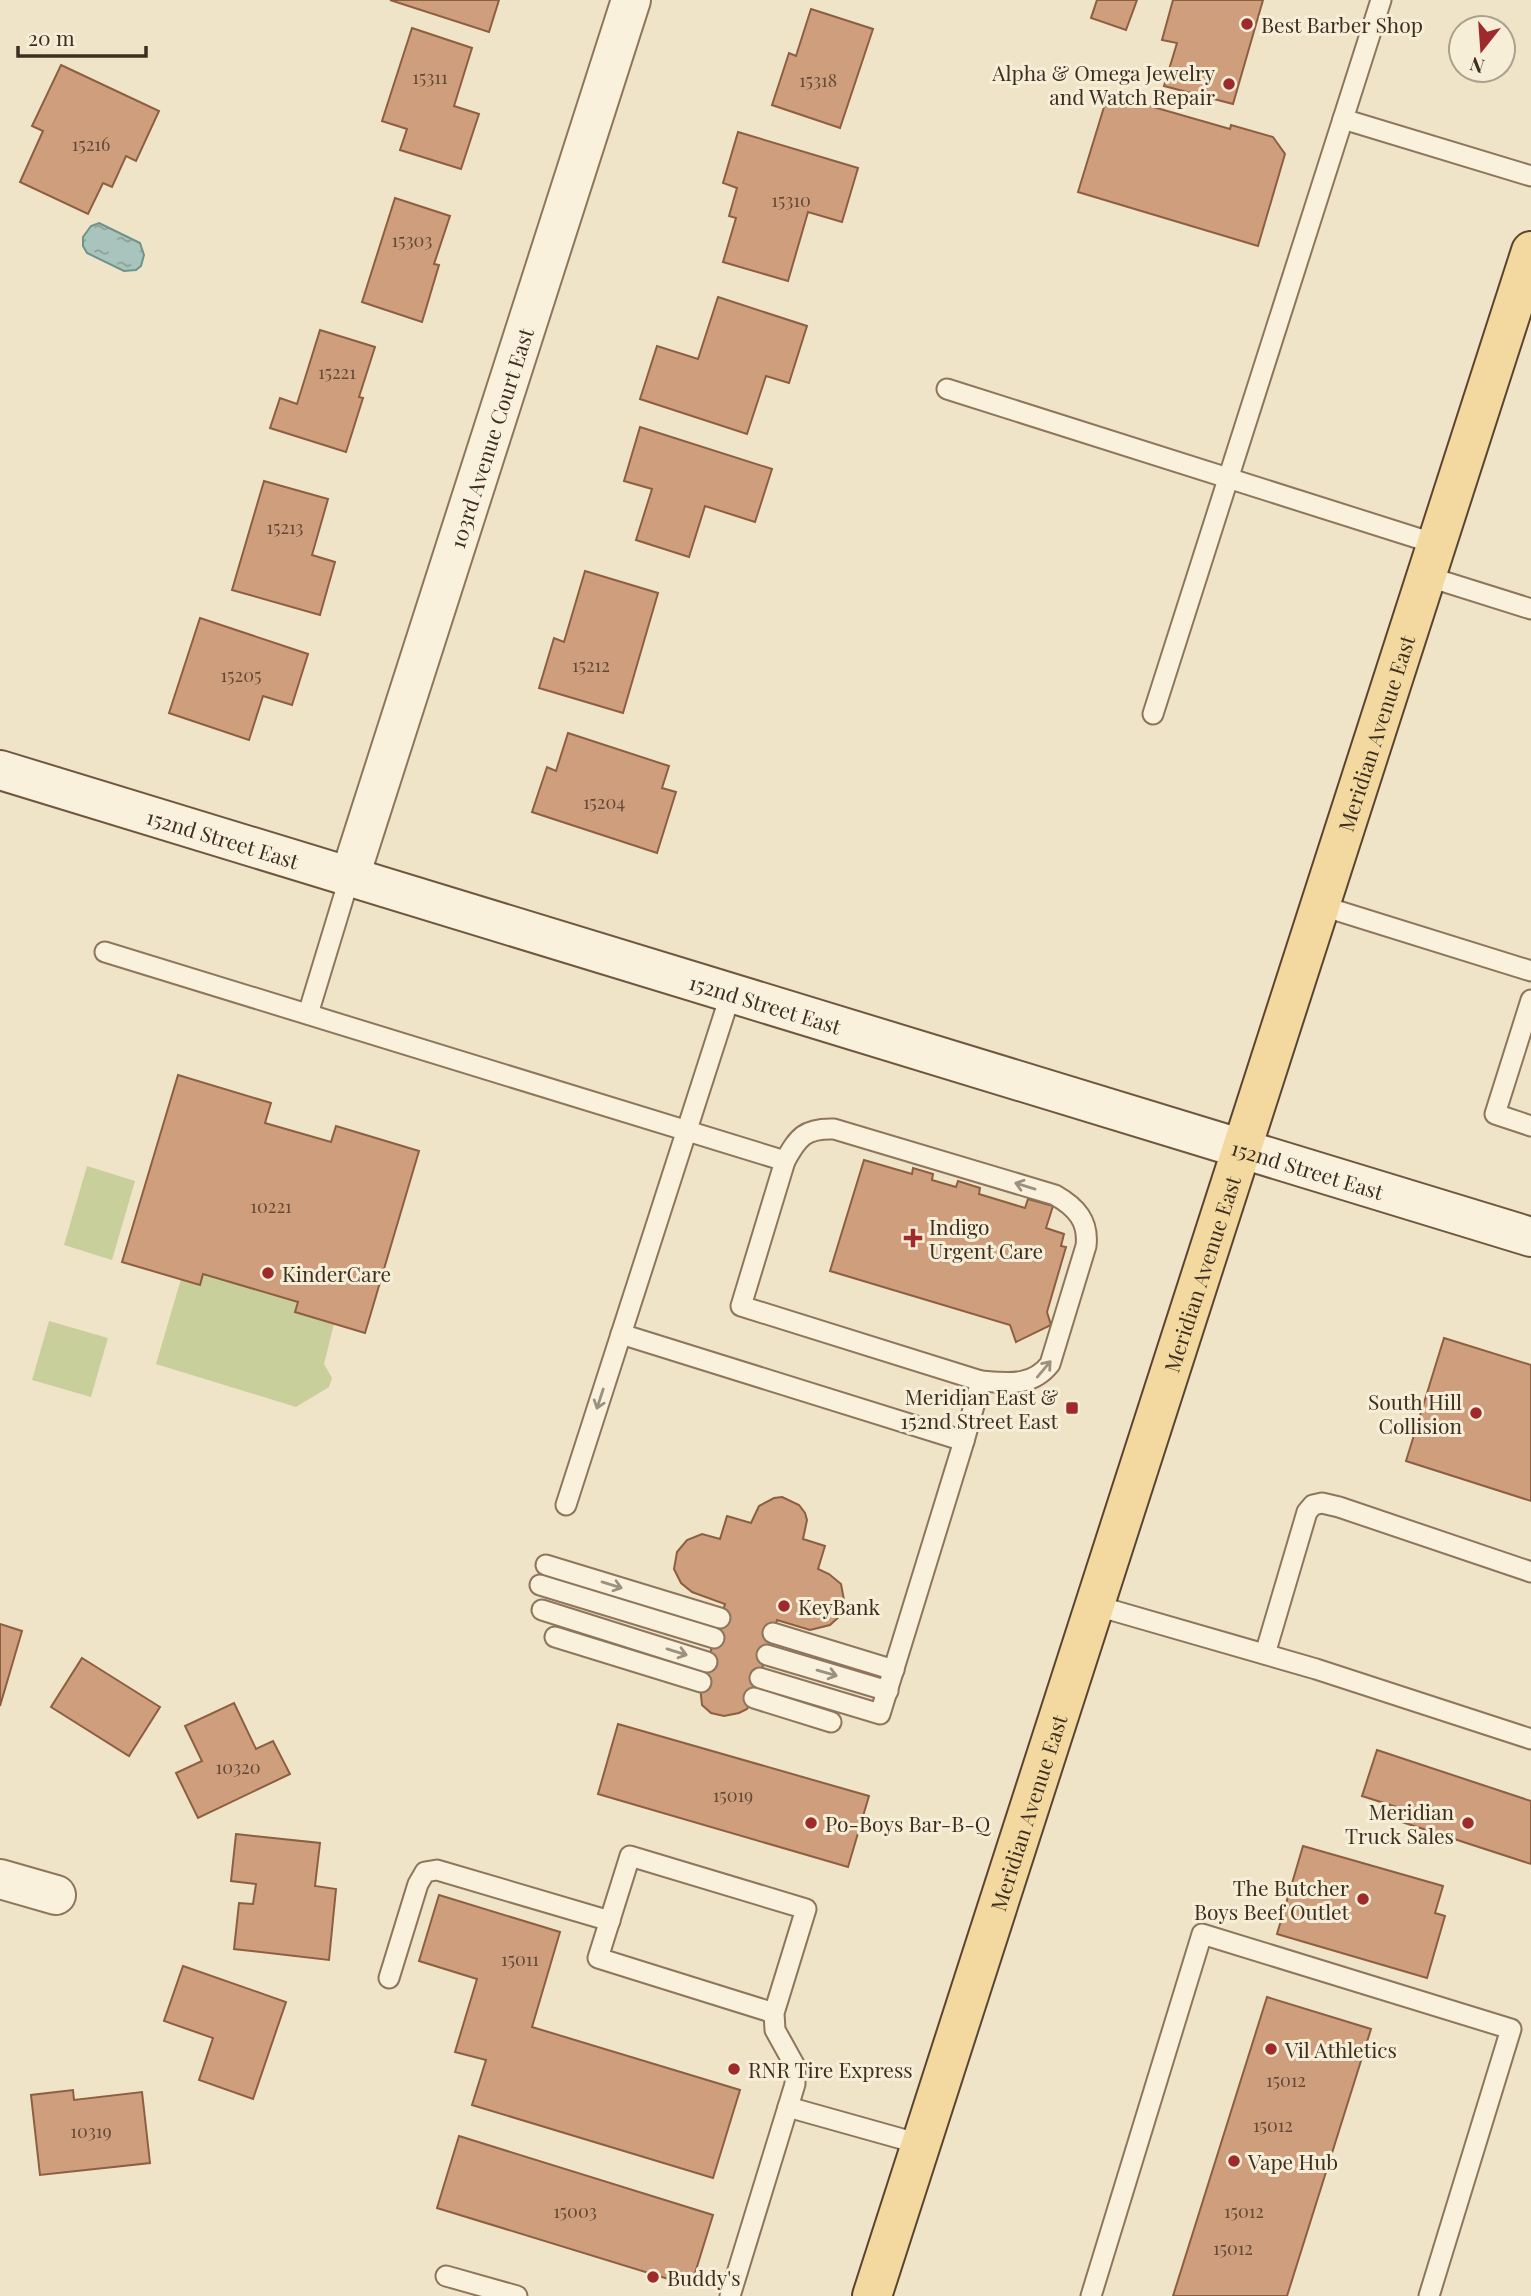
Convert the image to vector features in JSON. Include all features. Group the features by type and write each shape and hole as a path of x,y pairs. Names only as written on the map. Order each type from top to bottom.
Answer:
{"main road":[{"name":"103rd Avenue Court East","path":"350,876 631,0"},
{"name":"Meridian Avenue East","path":"872,2296 1531,251"},
{"name":"152nd Street East","path":"0,770 1531,1237"},
{"path":"0,1879 56,1895"}],"lane":[{"path":"1153,715 1381,0"},
{"path":"1343,119 1531,176"},
{"path":"947,389 1228,479 1431,560 1531,609"},
{"path":"308,1014 350,876"},
{"path":"1319,905 1531,971"},
{"path":"105,952 785,1161"},
{"path":"566,1505 731,993"},
{"path":"1531,1000 1495,1114 1531,1126"},
{"path":"820,1128 834,1129 1055,1195 1070,1203 1082,1217 1087,1235 1086,1246 1050,1364 1036,1379 1021,1382 981,1381 741,1306 785,1161 805,1133 820,1128"},
{"path":"621,1334 964,1441"},
{"path":"760,1678 880,1714 981,1381"},
{"path":"1265,1654 1307,1512 1313,1505 1322,1503 1339,1507 1531,1572"},
{"path":"546,1565 720,1618"},
{"path":"540,1585 714,1638"},
{"path":"1094,1605 1316,1669 1531,1739"},
{"path":"542,1610 707,1662"},
{"path":"773,1633 894,1670"},
{"path":"555,1637 701,1682"},
{"path":"767,1655 888,1691"},
{"path":"754,1698 831,1722"},
{"path":"730,2296 795,2084 795,2066 775,2030 774,2013 806,1909 630,1856 598,1958 774,2013"},
{"path":"389,1978 418,1884 425,1872 437,1870 610,1922"},
{"path":"1091,2296 1202,1934 1511,2029 1429,2296"},
{"path":"788,2107 920,2144"},
{"path":"446,2276 517,2296"}],"green space":[{"path":"87,1166 135,1181 112,1260 64,1245"},
{"path":"203,1274 298,1302 295,1312 334,1324 324,1364 332,1378 329,1387 296,1407 156,1364 181,1279 199,1285"},
{"path":"49,1321 108,1338 91,1397 32,1380"}],"water":[{"path":"99,223 140,243 144,255 141,266 136,270 124,271 87,253 83,246 83,237 91,226"}],"building":[{"path":"390,0 499,0 489,32"},
{"path":"1097,0 1137,0 1126,30 1091,18"},
{"path":"1173,0 1263,0 1233,104 1164,86 1177,43 1162,40"},
{"path":"811,9 873,29 840,128 772,105 789,53 796,56"},
{"path":"412,28 472,48 454,106 479,114 461,169 400,150 407,129 382,121"},
{"path":"61,65 159,111 136,161 126,156 112,187 103,183 88,214 20,182 43,131 32,126"},
{"path":"1108,94 1230,129 1231,125 1273,137 1285,154 1258,246 1078,192"},
{"path":"738,132 858,168 842,222 808,212 788,281 723,262 736,218 729,216 737,188 723,183"},
{"path":"395,198 450,216 434,264 439,265 422,322 362,302"},
{"path":"718,297 807,326 789,383 766,376 747,434 640,399 657,346 698,359"},
{"path":"320,330 375,347 359,397 363,398 346,452 270,428 280,398 297,404"},
{"path":"640,427 772,469 755,522 705,506 689,557 636,540 652,489 624,481"},
{"path":"264,481 328,499 312,555 335,562 320,615 232,590"},
{"path":"585,571 658,593 623,713 539,688 554,638 564,642"},
{"path":"200,618 308,654 292,705 263,696 249,740 169,713"},
{"path":"568,733 669,766 662,788 676,792 657,853 532,812 547,767 556,771"},
{"path":"178,1075 271,1103 265,1123 331,1142 336,1126 419,1151 365,1333 295,1312 298,1302 203,1274 200,1285 122,1262"},
{"path":"864,1160 912,1174 913,1168 933,1174 932,1180 956,1187 958,1181 980,1188 979,1194 1025,1208 1028,1199 1053,1206 1046,1228 1064,1234 1061,1246 1066,1247 1047,1312 1051,1325 1016,1342 1010,1325 830,1271"},
{"name":"South Hill Collision","path":"1444,1338 1531,1365 1531,1501 1406,1461"},
{"name":"KeyBank","path":"782,1497 799,1505 805,1513 807,1520 803,1539 825,1546 818,1569 841,1584 844,1600 841,1615 830,1625 810,1630 777,1620 752,1701 747,1709 724,1716 711,1713 702,1705 700,1686 725,1604 692,1592 681,1583 674,1569 677,1552 687,1540 702,1534 720,1539 727,1516 751,1523 759,1506"},
{"path":"0,1624 22,1631 0,1706"},
{"path":"82,1658 160,1707 129,1756 51,1707"},
{"path":"234,1703 256,1749 273,1741 290,1774 198,1818 176,1773 202,1761 185,1726"},
{"path":"618,1724 869,1796 848,1867 598,1794"},
{"path":"1377,1750 1531,1801 1531,1864 1402,1822 1406,1810 1362,1796"},
{"path":"236,1834 320,1843 315,1886 336,1889 329,1960 234,1949 239,1903 253,1904 256,1884 231,1881"},
{"name":"The Butcher Boys Beef Outlet","path":"1303,1846 1443,1886 1435,1913 1445,1916 1427,1978 1277,1934"},
{"path":"439,1895 560,1932 532,2027 740,2090 713,2178 472,2105 486,2060 455,2052 477,1979 419,1961"},
{"path":"183,1966 286,2002 253,2099 199,2080 213,2038 164,2021"},
{"path":"1267,1997 1371,2029 1287,2296 1173,2296"},
{"path":"73,2090 74,2100 142,2092 150,2163 40,2175 31,2095"},
{"path":"459,2136 713,2215 691,2286 437,2208"}],"place":[{"name":"Best Barber Shop","path":"1247,24"},
{"name":"Alpha & Omega Jewelry and Watch Repair","path":"1229,84"},
{"name":"Indigo Urgent Care","path":"913,1238"},
{"name":"KinderCare","path":"268,1273"},
{"name":"Meridian East & 152nd Street East","path":"1072,1408"},
{"name":"South Hill Collision","path":"1476,1413"},
{"name":"KeyBank","path":"784,1606"},
{"name":"Po-Boys Bar-B-Q","path":"811,1823"},
{"name":"Meridian Truck Sales","path":"1468,1823"},
{"name":"The Butcher Boys Beef Outlet","path":"1363,1899"},
{"name":"Vil Athletics","path":"1271,2049"},
{"name":"RNR Tire Express","path":"734,2069"},
{"name":"Vape Hub","path":"1234,2161"},
{"name":"Buddy's","path":"653,2277"}]}
